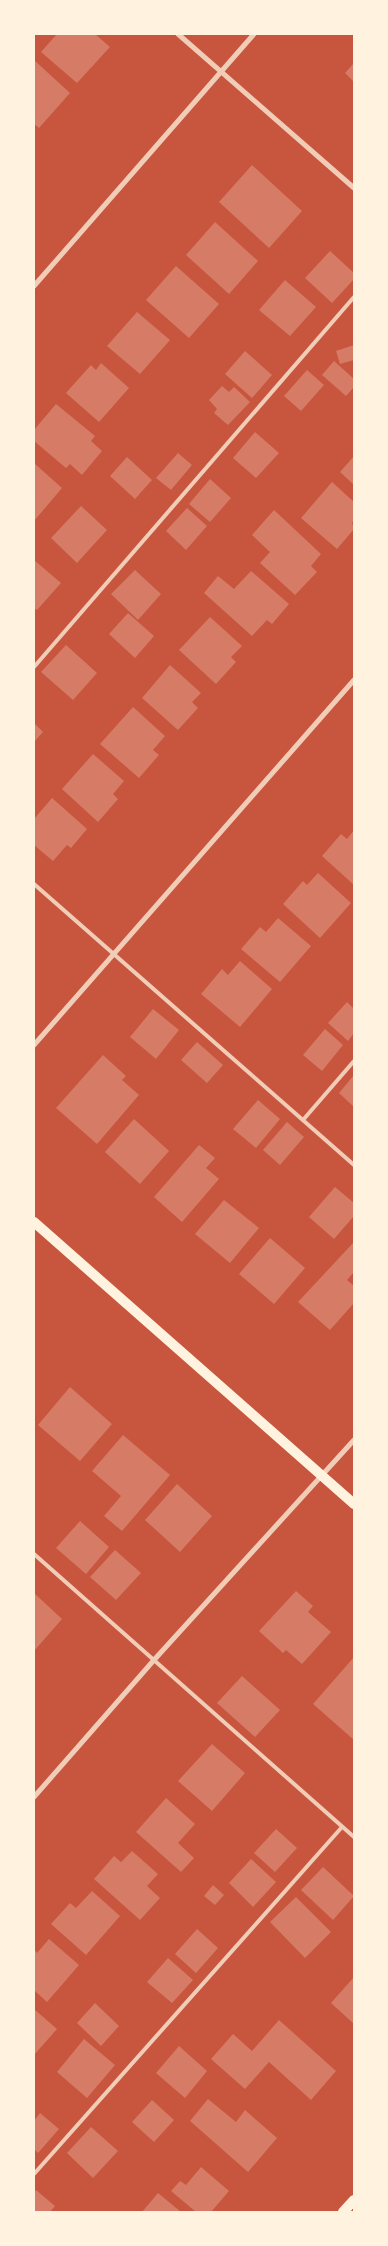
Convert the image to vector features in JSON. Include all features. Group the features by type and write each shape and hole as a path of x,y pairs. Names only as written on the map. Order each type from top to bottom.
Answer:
{"main road":[{"path":"34,1222 354,1504"},
{"path":"343,2212 354,2200"}],"street":[{"path":"178,34 354,188"},
{"path":"34,286 254,34"},
{"path":"34,1045 354,680"},
{"path":"34,1797 154,1660 354,1440"}],"lane":[{"path":"34,667 354,297"},
{"path":"34,884 354,1165"},
{"path":"303,1120 354,1060"},
{"path":"34,1554 354,1837"},
{"path":"34,2174 342,1827"}],"building":[{"path":"57,34 95,34 110,47 77,83 41,52"},
{"path":"34,60 70,93 39,128 34,124"},
{"path":"354,63 354,82 345,73"},
{"path":"252,165 302,211 269,248 219,202"},
{"path":"215,222 258,261 229,294 186,255"},
{"path":"330,251 354,273 354,279 332,303 305,278"},
{"path":"176,266 219,304 189,338 146,300"},
{"path":"285,280 316,307 290,336 259,310"},
{"path":"137,312 170,340 140,374 107,346"},
{"path":"354,345 354,360 340,364 336,351"},
{"path":"245,351 272,375 252,398 225,374"},
{"path":"334,361 354,379 354,387 346,396 322,375"},
{"path":"101,363 129,388 99,422 66,393 91,365 96,370"},
{"path":"307,370 324,385 301,411 284,396"},
{"path":"222,386 229,392 234,387 250,402 228,425 214,413 217,409 209,400"},
{"path":"56,404 95,436 91,441 102,451 82,475 70,464 66,468 34,441 34,430"},
{"path":"255,432 279,453 256,478 233,458"},
{"path":"178,453 192,465 171,490 156,478"},
{"path":"354,456 354,485 340,472"},
{"path":"127,457 152,480 135,499 110,476"},
{"path":"34,463 62,488 34,521"},
{"path":"210,479 231,498 210,522 189,504"},
{"path":"332,482 354,502 354,520 352,523 354,529 337,549 301,518"},
{"path":"81,506 107,530 77,563 51,538"},
{"path":"187,508 207,526 186,550 166,531"},
{"path":"274,510 321,554 311,566 317,572 295,595 260,563 270,552 252,535"},
{"path":"34,560 61,583 37,610 34,608"},
{"path":"135,570 161,594 138,620 111,594"},
{"path":"251,571 289,604 272,624 267,620 252,636 204,593 218,576 234,589"},
{"path":"128,613 154,636 135,658 109,634"},
{"path":"210,617 242,646 231,657 236,662 216,684 179,650"},
{"path":"66,645 97,673 73,700 41,672"},
{"path":"170,665 201,693 192,702 198,708 178,730 142,698"},
{"path":"133,707 165,736 153,750 159,755 139,778 100,744"},
{"path":"34,723 43,732 34,742"},
{"path":"93,754 124,781 113,794 118,799 98,822 62,789"},
{"path":"52,798 87,829 71,848 67,845 53,861 34,845 34,819"},
{"path":"354,830 354,885 322,856 341,834 347,839"},
{"path":"318,873 351,903 320,938 283,904 303,881 307,885"},
{"path":"278,918 311,946 280,982 241,949 260,927 266,932"},
{"path":"240,961 272,989 240,1027 201,994 222,969 228,975"},
{"path":"347,1002 354,1009 354,1033 348,1041 328,1023"},
{"path":"153,1009 179,1030 156,1059 130,1037"},
{"path":"325,1029 343,1045 322,1071 303,1055"},
{"path":"197,1042 223,1065 207,1083 181,1060"},
{"path":"103,1055 126,1076 122,1080 139,1095 97,1144 56,1108"},
{"path":"354,1075 354,1107 339,1093"},
{"path":"258,1100 280,1119 256,1148 233,1129"},
{"path":"134,1119 169,1151 140,1184 105,1152"},
{"path":"287,1122 304,1137 280,1165 263,1150"},
{"path":"199,1145 215,1158 206,1168 219,1179 182,1222 154,1197"},
{"path":"335,1187 354,1203 354,1216 334,1239 309,1217"},
{"path":"224,1200 259,1228 230,1263 195,1234"},
{"path":"270,1238 305,1268 274,1304 239,1274"},
{"path":"353,1243 354,1272 347,1280 354,1286 354,1303 330,1330 298,1302"},
{"path":"70,1387 112,1424 80,1461 38,1425"},
{"path":"123,1435 170,1475 122,1531 104,1516 121,1496 92,1471"},
{"path":"177,1484 212,1516 180,1552 145,1520"},
{"path":"80,1521 109,1547 86,1574 56,1548"},
{"path":"115,1550 141,1573 116,1600 90,1577"},
{"path":"296,1591 313,1606 308,1612 331,1632 302,1664 286,1650 283,1653 259,1631"},
{"path":"34,1593 62,1619 34,1651"},
{"path":"354,1657 354,1740 313,1704"},
{"path":"242,1676 280,1710 255,1737 217,1703"},
{"path":"212,1744 245,1773 212,1811 178,1781"},
{"path":"166,1798 195,1824 178,1843 194,1858 181,1872 136,1832"},
{"path":"276,1829 297,1848 275,1872 254,1853"},
{"path":"132,1851 158,1874 147,1886 160,1898 140,1920 94,1879 114,1856 121,1862"},
{"path":"251,1859 276,1882 253,1907 229,1883"},
{"path":"323,1867 354,1896 333,1920 301,1890"},
{"path":"213,1885 224,1895 215,1905 204,1896"},
{"path":"92,1891 120,1916 86,1955 51,1924 70,1903 76,1908"},
{"path":"296,1897 331,1932 305,1958 270,1922"},
{"path":"197,1929 218,1948 196,1973 175,1954"},
{"path":"49,1939 79,1965 47,2002 34,1990 34,1949 37,1953"},
{"path":"168,1958 193,1980 172,2003 147,1982"},
{"path":"354,1977 354,2024 331,2003"},
{"path":"95,2003 119,2026 101,2046 77,2023"},
{"path":"34,2009 57,2029 34,2055"},
{"path":"279,2020 336,2071 311,2100 269,2062 245,2089 211,2059 233,2034 252,2051"},
{"path":"84,2039 115,2065 87,2098 57,2072"},
{"path":"179,2046 207,2071 185,2098 156,2073"},
{"path":"208,2099 236,2122 245,2110 277,2138 248,2172 190,2121"},
{"path":"152,2100 174,2120 154,2142 132,2122"},
{"path":"40,2113 59,2129 38,2153 34,2149 34,2121"},
{"path":"91,2127 118,2151 93,2178 67,2153"},
{"path":"201,2167 229,2191 211,2212 196,2212 171,2191 180,2181 186,2185"},
{"path":"36,2190 55,2206 50,2212 34,2212 34,2193"},
{"path":"158,2193 181,2212 142,2212"}]}
